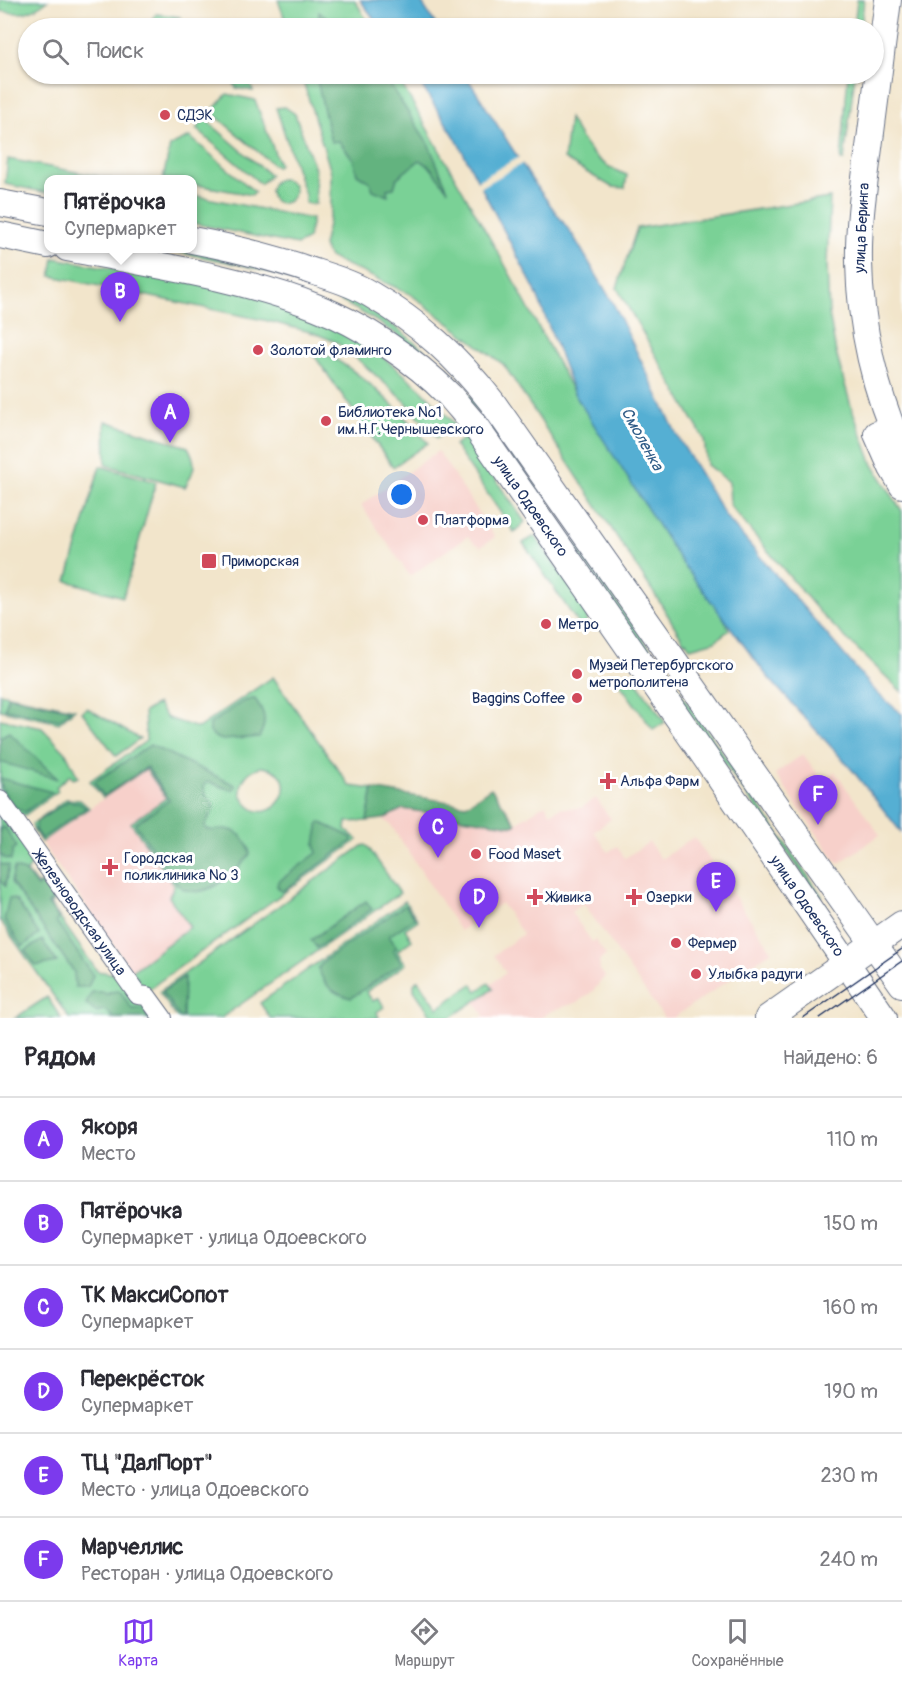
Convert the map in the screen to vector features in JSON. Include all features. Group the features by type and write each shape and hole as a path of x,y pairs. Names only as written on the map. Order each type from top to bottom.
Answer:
{"street":[{"path":"870,18 872,0"},
{"name":"улица Беринга","path":"884,31 888,0"},
{"name":"улица Беринга","path":"862,84 844,232 843,259 847,318 851,346 870,417 887,458 902,485"},
{"name":"улица Беринга","path":"877,84 865,177 859,272 872,367 887,416 902,451"},
{"path":"0,203 44,211"},
{"path":"0,236 44,244"},
{"name":"улица Одоевского","path":"197,241 279,260 339,280 369,293 406,317 438,342 468,372 492,402 902,984"},
{"name":"улица Одоевского","path":"89,253 208,276 317,307 364,330 416,365 440,387 472,423 708,761 846,962 877,1016"},
{"name":"Железноводская улица","path":"0,800 138,995 147,996 163,1018"},
{"path":"768,1018 902,924"},
{"path":"877,1016 902,995"}],"shaded area":[{"name":"Платформа","path":"438,451 495,537 480,547 468,536 410,576 361,505"},
{"path":"803,754 822,780 835,772 880,835 838,864 775,774"},
{"name":"Городская поликлиника № 3","path":"146,769 167,798 131,823 174,885 169,897 190,927 132,971 41,842"},
{"path":"596,798 611,819 594,831 608,852 617,846 625,858 649,842 661,859 694,837 772,951 673,1018 664,1018 583,903 571,912 592,942 595,940 606,955 599,961 600,971 605,976 593,991 578,1002 551,1011 541,1018 480,1018 484,1015 471,997 506,973 494,955 523,934 501,903 460,931 391,825 383,819 403,809 514,826 545,804 551,813 560,808 581,808"}],"green space":[{"path":"0,0 48,0 26,12 1,11 0,14"},
{"path":"278,0 355,0 365,18 284,18"},
{"path":"857,0 864,0 862,18 855,18"},
{"path":"319,12 328,18 319,18"},
{"path":"156,14 181,17 178,18 154,18"},
{"path":"234,84 250,84 253,91 236,88"},
{"path":"304,84 402,84 504,263 575,395 724,618 729,630 715,641 690,648 686,641 684,642 504,365 410,294 329,257 323,246 331,211 331,172"},
{"path":"318,84 390,84 428,143 448,190 430,167 420,160 397,178 394,188 387,189 388,196 373,190 370,182 357,174 353,159 339,141 331,142"},
{"path":"847,84 854,84 844,160 841,160"},
{"path":"227,94 255,100 279,164 276,167 211,112"},
{"path":"285,107 295,114 315,169 316,204 305,203 305,195 276,108"},
{"path":"569,118 580,137 599,160 627,175 625,188 612,187 564,159"},
{"path":"205,119 270,175 261,184 196,129"},
{"path":"190,137 255,192 252,195 197,185 197,175 164,175 170,146"},
{"path":"8,159 91,175 44,175 44,192 5,184"},
{"path":"282,179 291,182 294,191 291,200 282,203 273,200 270,191 273,182"},
{"path":"197,196 312,219 308,239 297,245 197,224"},
{"path":"830,198 827,264 829,313 836,353 851,406 873,465 902,511 902,692 822,615 730,506 729,482 707,465 704,439 617,288 637,228"},
{"path":"197,252 299,277 354,300 397,328 446,368 490,419 822,896 819,898 484,420 442,372 393,332 338,300 282,277 182,253"},
{"path":"54,258 244,292 302,311 367,345 421,389 455,424 437,438 406,402 336,342 314,333 268,321 51,276"},
{"path":"311,351 327,355 356,373 395,407 428,443 393,467"},
{"path":"105,421 188,447 194,468 185,487 106,465"},
{"path":"466,437 525,522 514,532 454,445"},
{"path":"100,466 156,482 123,597 67,581"},
{"path":"535,536 589,613 584,632 523,543"},
{"path":"612,673 632,675 665,722 653,730"},
{"path":"273,677 350,786 373,789 367,821 347,822 346,830 358,840 146,991 132,971 190,927 169,897 174,885 131,823 166,798 146,769 103,798 90,781 146,741 144,712 157,704 167,718 198,728","holes":["261,767 275,771 283,779 284,788 281,798 275,806 266,811 256,811 246,803 243,797 241,792 243,781 250,772"]},
{"path":"0,693 75,709 59,723 0,710"},
{"path":"8,696 71,710 59,720 5,709"},
{"path":"255,699 264,717 264,726 259,737 223,740 216,738 210,732 210,724 242,702"},
{"path":"87,708 140,739 116,756 82,712"},
{"path":"0,719 42,728 66,753 78,777 73,779 70,775 56,787 58,791 25,815 19,815 15,811 0,790"},
{"path":"9,732 58,779 0,762 0,737"},
{"path":"150,745 235,785 235,788 231,790 209,782 205,783 204,788 214,808 205,825 206,829 227,829 237,833 244,840 250,854 236,870 217,885 196,891 186,890 177,884 135,824 169,800 147,767 104,796 94,782"},
{"path":"0,778 52,792 25,812 16,807 8,798 2,788"},
{"path":"491,788 516,823 514,826 403,809 383,819 367,821 373,789 466,805"},
{"path":"66,799 80,800 89,808 41,842 32,824"},
{"path":"68,801 79,803 86,808 41,839 35,830 36,822"},
{"path":"0,811 34,860 27,872 37,885 43,881 56,900 50,904 97,971 116,974 136,1004 145,1003 155,1018 69,1018 0,920"},
{"path":"319,822 349,836 352,841 281,891 277,886 278,882 317,853 315,845"},
{"path":"5,827 16,845 11,860 0,855 0,828"},
{"path":"365,845 400,893 221,1018 177,1018 159,992"},
{"path":"0,864 9,866 5,886 0,881"},
{"path":"14,868 25,871 37,887 42,883 54,899 48,904 59,919 56,921 93,975 88,987 75,987 74,972 11,882"},
{"path":"9,898 16,900 39,934 22,947 4,920"},
{"path":"366,901 372,909 317,948 311,940"},
{"path":"405,901 418,920 405,929 412,940 397,951 406,964 366,992 373,1001 379,998 384,1007 377,1012 379,1018 270,1018 260,1003"},
{"path":"405,905 415,918 389,936 397,947 393,950 402,963 351,998 330,988 323,980 318,968 324,961"},
{"path":"42,940 57,962 36,966 25,951"},
{"path":"184,977 183,1018 180,1018 162,992"},
{"path":"418,980 438,1008 472,984 477,991 489,983 493,989 450,1018 433,1018 414,990 414,984"},
{"path":"120,991 132,1009 142,1008 150,1018 113,1018 107,1011 97,1012 86,1004 92,992 109,994 109,992"},
{"path":"47,997 61,1018 15,1018"}],"water":[{"path":"360,0 420,0 432,18 374,18"},
{"name":"Смоленка","path":"421,84 471,84 534,183 574,237 613,303 679,439 726,517 877,693 902,714 901,832 853,771 767,676 680,560 575,395 535,290 455,137"}],"pier":[{"path":"521,156 525,162 478,189 475,182"}],"tram line":[{"path":"803,1018 902,949"},
{"path":"820,1018 902,961"}],"place":[{"name":"СДЭК","path":"165,115"},
{"name":"Пятёрочка","path":"120,322"},
{"name":"Золотой фламинго","path":"258,350"},
{"name":"Библиотека №1 им.Н.Г.Чернышевского","path":"326,421"},
{"name":"Якоря","path":"170,443"},
{"name":"Платформа","path":"423,520"},
{"name":"Приморская","path":"209,561"},
{"name":"Метро","path":"546,624"},
{"name":"Музей Петербургского метрополитена","path":"577,674"},
{"name":"Baggins Coffee","path":"577,698"},
{"name":"Альфа Фарм","path":"608,781"},
{"name":"Марчеллис","path":"818,825"},
{"name":"Food Maset","path":"476,854"},
{"name":"ТК МаксиСопот","path":"438,858"},
{"name":"Городская поликлиника № 3","path":"110,867"},
{"name":"Живика","path":"535,897"},
{"name":"Озерки","path":"634,897"},
{"name":"ТЦ \"ДалПорт\"","path":"716,912"},
{"name":"Перекрёсток","path":"479,928"},
{"name":"Фермер","path":"676,943"},
{"name":"Улыбка радуги","path":"696,974"}]}
